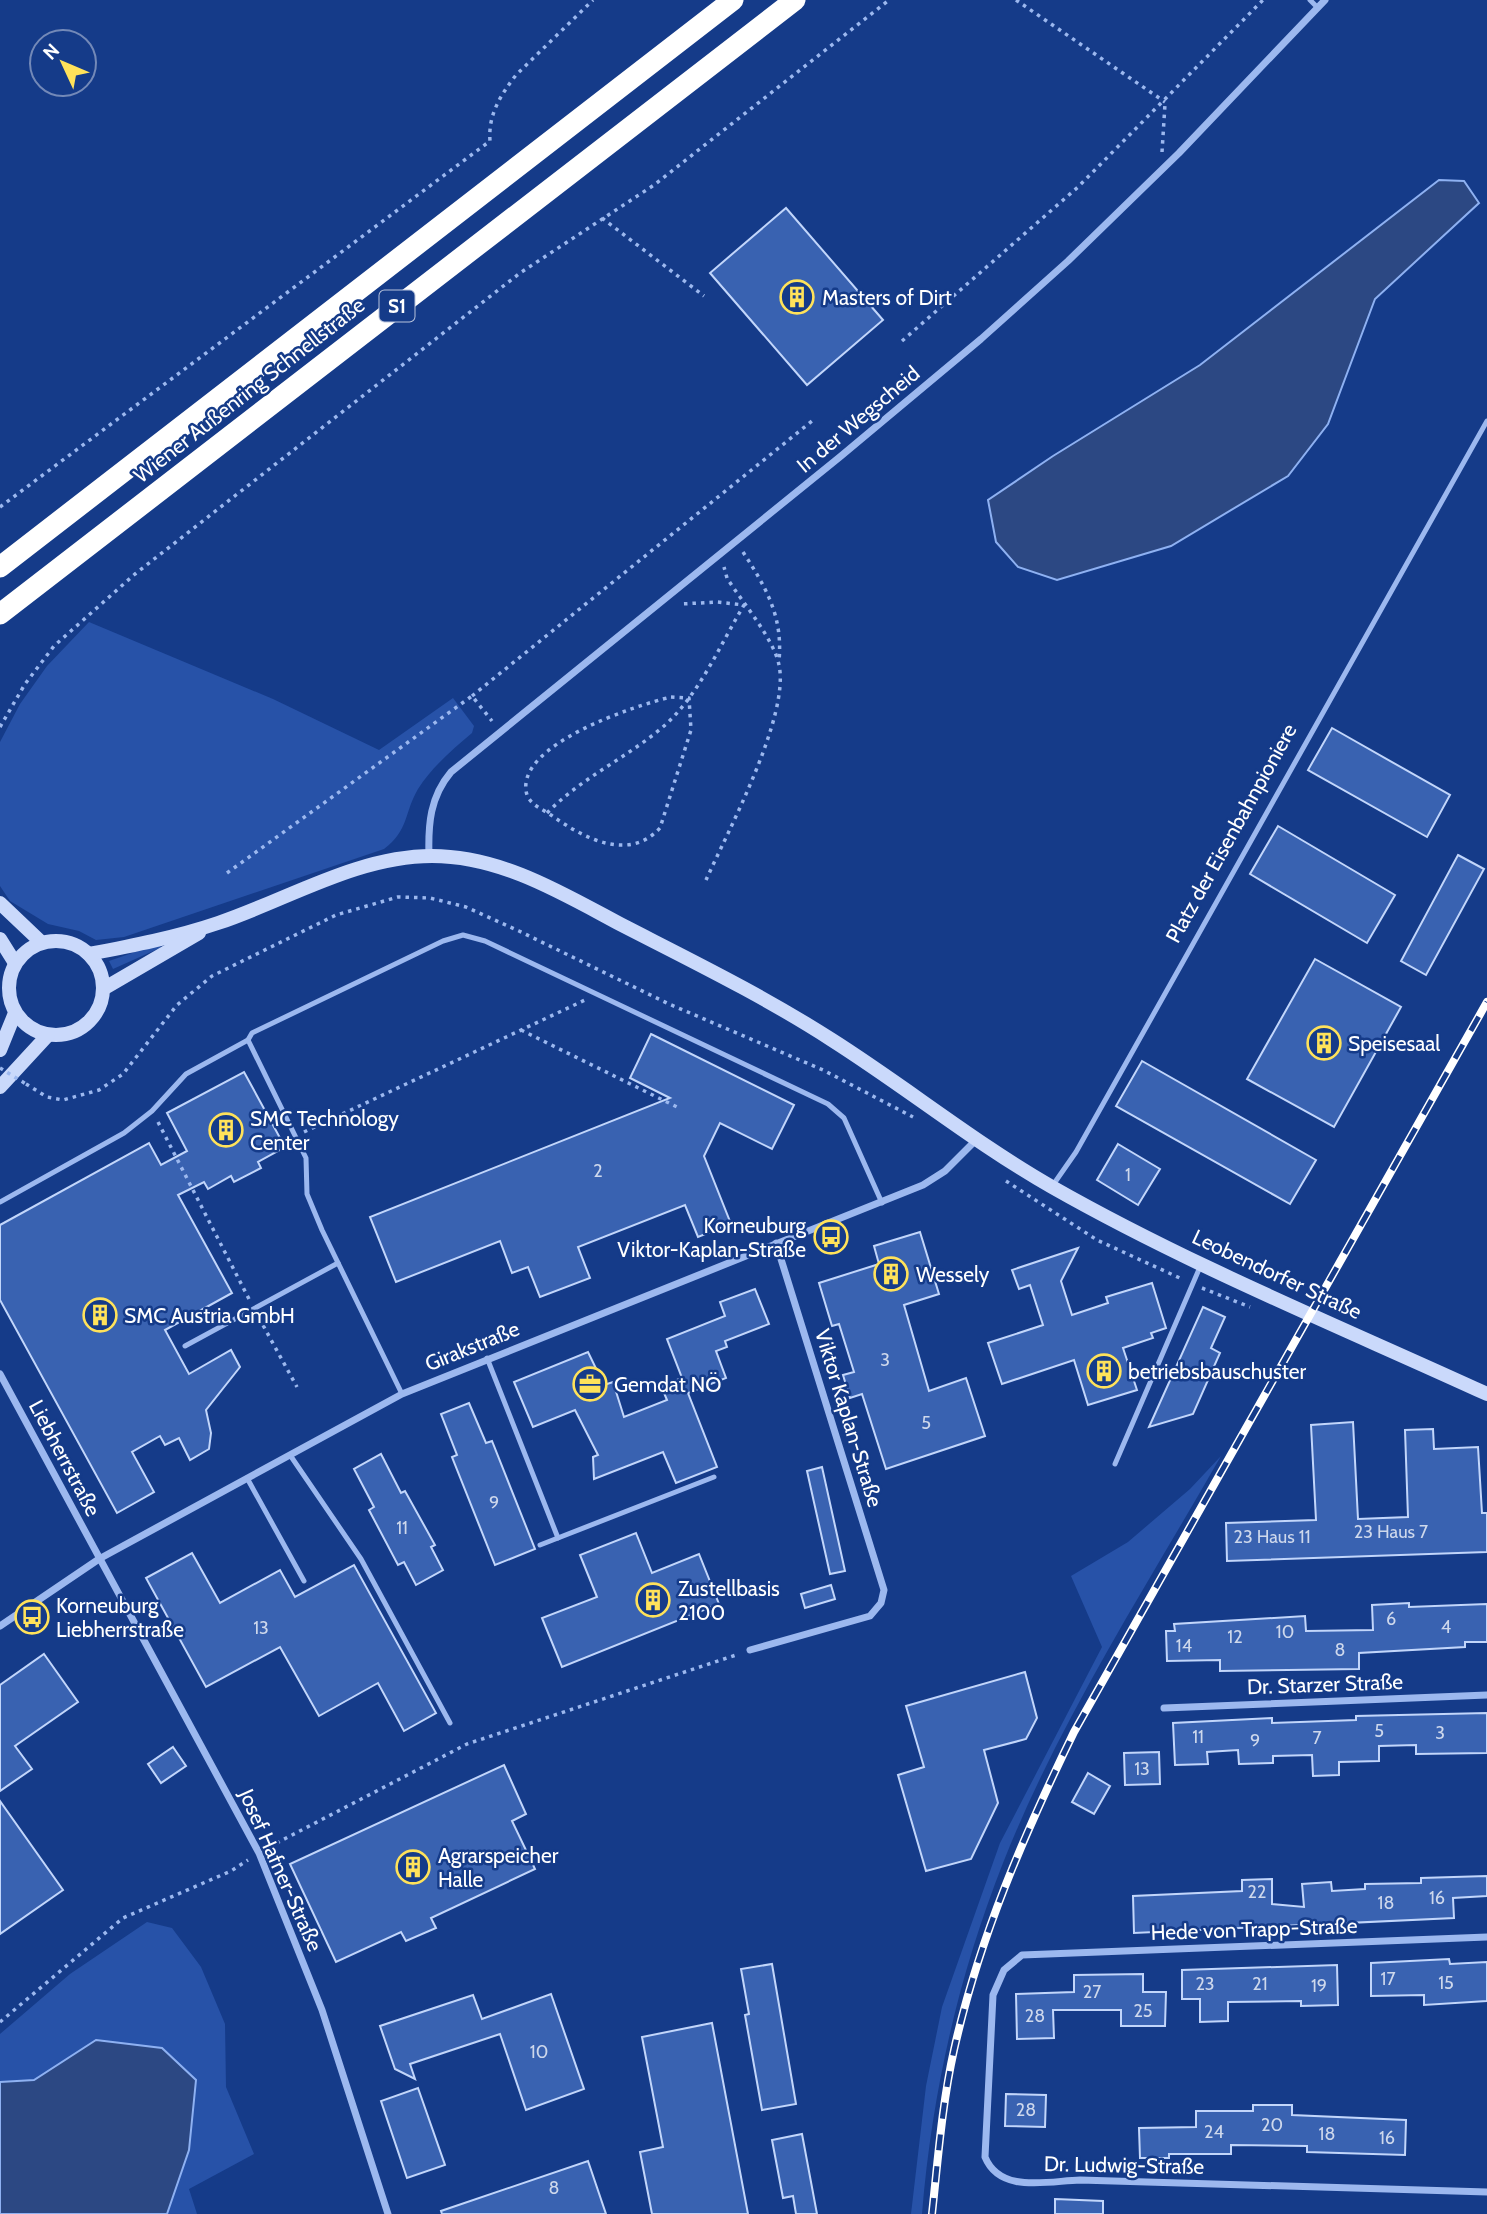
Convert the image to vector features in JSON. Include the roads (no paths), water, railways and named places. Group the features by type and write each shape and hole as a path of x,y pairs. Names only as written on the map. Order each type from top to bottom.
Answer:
{"highway":[{"name":"Wiener Außenring Schnellstraße","path":"0,568 733,0"},
{"name":"Wiener Außenring Schnellstraße","path":"0,614 795,0"}],"main road":[{"path":"89,954 216,924 356,870 429,856 483,863 537,881 713,972 832,1039 976,1140 1052,1187"},
{"path":"0,903 41,942"},
{"path":"103,989 216,924"},
{"path":"0,939 15,963"},
{"path":"62,940 89,954 100,970 103,989 100,1005 86,1024 72,1032 48,1035 29,1027 15,1013 8,983 15,963 22,954 41,942 62,940"},
{"path":"0,1050 15,1013"},
{"path":"0,1087 48,1035"},
{"name":"Leobendorfer Straße","path":"1052,1187 1201,1264 1487,1394"}],"street":[{"name":"In der Wegscheid","path":"429,856 429,819 441,784 499,730 720,555 981,338 1068,261 1162,170 1325,0"},
{"name":"Girakstraße","path":"0,1626 99,1559 402,1394 923,1185 945,1171 976,1140"},
{"name":"Viktor Kaplan-Straße","path":"750,1650 870,1616 881,1603 884,1590 776,1243"},
{"name":"Liebherrstraße","path":"0,1374 99,1559"},
{"name":"Josef Hafner-Straße","path":"99,1559 259,1853 322,2010 388,2214"},
{"name":"Dr. Starzer Straße","path":"1164,1707 1487,1695"},
{"name":"Hede von Trapp-Straße","path":"1022,1955 1487,1937"},
{"name":"Dr. Ludwig-Straße","path":"1022,1955 1004,1970 993,1995 985,2157 993,2170 1012,2183 1080,2179 1487,2192"}],"lane":[{"path":"1310,0 1318,8"},
{"name":"Platz der Eisenbahnpioniere","path":"1052,1187 1083,1140 1487,421"},
{"path":"0,1202 124,1133 152,1111 186,1073 248,1040 252,1033 443,941 463,935 485,941 828,1104 844,1118 882,1203"},
{"path":"248,1040 306,1158 307,1194 402,1394"},
{"path":"185,1346 338,1263"},
{"path":"1115,1464 1201,1264"},
{"path":"487,1358 558,1538"},
{"path":"290,1455 361,1559 450,1723"},
{"path":"540,1545 714,1477"},
{"path":"247,1478 304,1581"}],"railway":[{"path":"932,2214 946,2091 964,2008 990,1927 1038,1809 1074,1732 1487,1002"}],"place":[{"name":"Masters of Dirt","path":"797,297"},
{"name":"Speisesaal","path":"1324,1043"},
{"name":"SMC Technology Center","path":"226,1130"},
{"name":"Korneuburg Viktor-Kaplan-Straße","path":"831,1237"},
{"name":"Wessely","path":"891,1274"},
{"name":"SMC Austria GmbH","path":"100,1315"},
{"name":"betriebsbauschuster","path":"1104,1371"},
{"name":"Gemdat NÖ","path":"590,1384"},
{"name":"Zustellbasis 2100","path":"653,1600"},
{"name":"Korneuburg Liebherrstraße","path":"32,1617"},
{"name":"Agrarspeicher Halle","path":"413,1867"}]}
